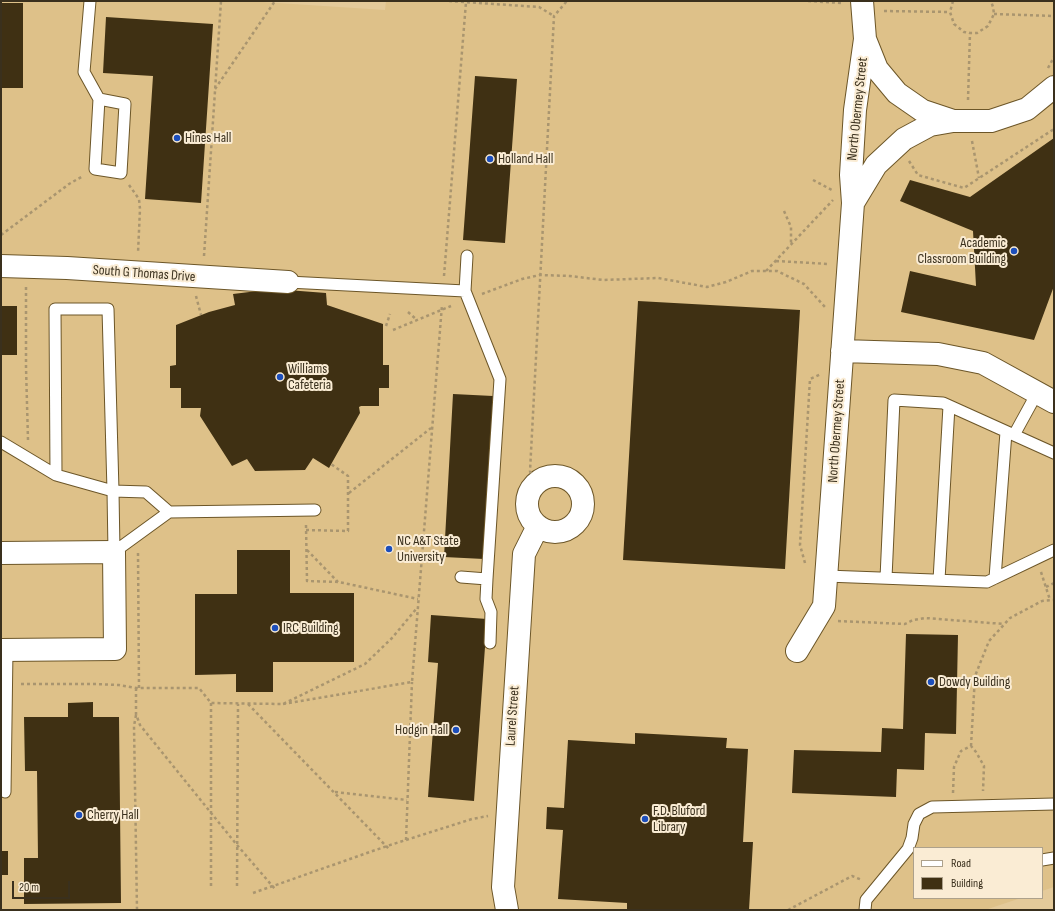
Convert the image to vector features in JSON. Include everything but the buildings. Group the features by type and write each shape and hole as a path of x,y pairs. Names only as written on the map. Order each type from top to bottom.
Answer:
{"street":[{"path":"863,5 865,40 877,69 897,93 923,111 953,121 992,121 1027,109 1050,79"},
{"name":"North Obermey Street","path":"797,650 824,606 849,265 844,201 851,175 855,110 865,40"},
{"name":"North Obermey Street","path":"844,201 876,165 904,139 930,125 953,121"},
{"name":"South G Thomas Drive","path":"1,266 67,268 288,282"},
{"path":"842,351 938,354 983,363 1046,398"},
{"path":"550,476 564,477 576,484 584,501 580,519 573,526 556,532 546,531 538,526 532,520 528,512 529,493 534,485 550,476"},
{"name":"Laurel Street","path":"507,910 503,887 524,554 538,526"},
{"path":"1,553 114,552 115,649 4,650"}],"lane":[{"path":"90,1 84,72 99,99 95,169 121,173 125,104 99,99"},
{"path":"467,256 465,291 500,379 486,599 492,612 490,643"},
{"path":"288,282 465,291"},
{"path":"56,475 55,308 108,308 114,552"},
{"path":"995,578 1010,434 1046,398"},
{"path":"886,578 894,400 943,403 1054,453"},
{"path":"939,580 949,406"},
{"path":"1,442 56,475 113,490 146,492 168,512"},
{"path":"114,552 168,512 310,510"},
{"path":"826,576 987,582 1037,558 1054,547"},
{"path":"461,577 487,579"},
{"path":"4,650 7,683 5,792"},
{"path":"865,910 866,900 908,849 913,846 912,838 914,824 919,814 932,807 1054,804"},
{"path":"1043,860 1054,858"}],"path":[{"path":"201,315 196,295 196,287 203,268 221,1"},
{"path":"215,90 275,1"},
{"path":"450,1 539,7 554,16"},
{"path":"534,485 530,472 554,16 568,1"},
{"path":"808,1 950,12"},
{"path":"953,1 950,12 951,18 958,28 970,33 977,33 988,26 994,14 991,1"},
{"path":"406,840 412,682 466,2"},
{"path":"994,14 1054,16"},
{"path":"968,105 970,33"},
{"path":"1050,79 1054,57"},
{"path":"906,156 918,175 964,188 1054,129"},
{"path":"1,235 69,184 95,169"},
{"path":"121,173 139,199 140,208 137,273"},
{"path":"766,271 791,244 844,201"},
{"path":"784,211 791,227 791,244"},
{"path":"776,261 849,265"},
{"path":"26,267 26,367 29,459"},
{"path":"564,276 602,280 658,278 706,287 726,282 752,271 777,271 804,284 830,312"},
{"path":"408,312 417,320"},
{"path":"386,326 390,314"},
{"path":"348,493 432,428"},
{"path":"306,530 348,530 348,476 331,464"},
{"path":"310,510 306,530 307,580 338,582 418,599"},
{"path":"137,535 138,688 134,726 137,910"},
{"path":"307,550 338,582"},
{"path":"983,806 984,766 971,746 975,676 989,640 1010,618 1042,601 1052,600 1046,587 1037,558"},
{"path":"1046,587 1054,583"},
{"path":"283,704 365,664 392,638 418,607"},
{"path":"816,620 905,624 913,620 925,618 1004,624"},
{"path":"212,703 283,704 412,682"},
{"path":"7,683 96,684 138,688 199,688 212,703 212,887"},
{"path":"237,886 238,704"},
{"path":"248,704 390,850"},
{"path":"136,714 140,725 237,845 275,889"},
{"path":"952,806 954,767 961,751 971,746"},
{"path":"334,792 407,800"},
{"path":"253,893 387,846 472,819 508,812"},
{"path":"788,910 852,876 877,886"}],"shaded area":[{"path":"1,1 247,1 385,10 386,1 1054,1 1054,887 1043,891 1043,847 913,847 913,899 1018,899 985,910 1,910"}],"place":[{"name":"Hines Hall","path":"177,138"},
{"name":"Holland Hall","path":"490,159"},
{"name":"Academic Classroom Building","path":"1014,251"},
{"name":"Williams Cafeteria","path":"280,377"},
{"name":"NC A&T State University","path":"389,549"},
{"name":"IRC Building","path":"275,628"},
{"name":"Dowdy Building","path":"931,682"},
{"name":"Hodgin Hall","path":"456,730"},
{"name":"Cherry Hall","path":"79,815"},
{"name":"F.D. Bluford Library","path":"645,819"}]}
